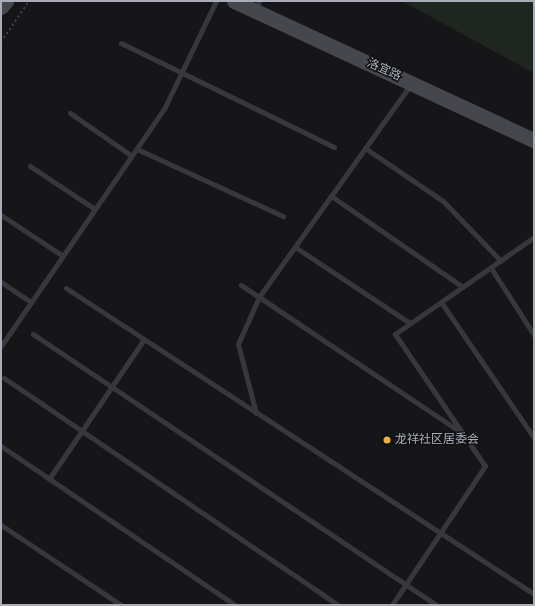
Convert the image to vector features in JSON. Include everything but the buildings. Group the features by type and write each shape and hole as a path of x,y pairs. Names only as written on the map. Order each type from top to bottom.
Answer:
{"street":[{"path":"1,8 6,1"},
{"name":"洛宜路","path":"234,1 257,4 534,130"},
{"name":"洛宜路","path":"257,4 411,83 534,140"}],"lane":[{"path":"1,346 164,109 216,1"},
{"path":"122,44 334,147"},
{"path":"256,413 238,344 260,297 411,83"},
{"path":"70,113 132,156"},
{"path":"365,148 443,201 501,261"},
{"path":"137,149 283,216"},
{"path":"30,166 95,209"},
{"path":"331,196 463,287"},
{"path":"1,215 63,256"},
{"path":"392,605 484,466 395,334 534,237"},
{"path":"295,247 410,324"},
{"path":"491,268 534,335"},
{"path":"1,282 31,302"},
{"path":"241,285 462,432"},
{"path":"66,288 534,594"},
{"path":"441,302 534,438"},
{"path":"33,334 437,605"},
{"path":"49,479 144,339"},
{"path":"4,378 338,605"},
{"path":"1,446 235,605"},
{"path":"1,525 121,605"}],"path":[{"path":"1,42 29,1"}],"shaded area":[{"path":"402,1 534,1 534,73"}],"place":[{"name":"龙祥社区居委会","path":"387,440"}]}
